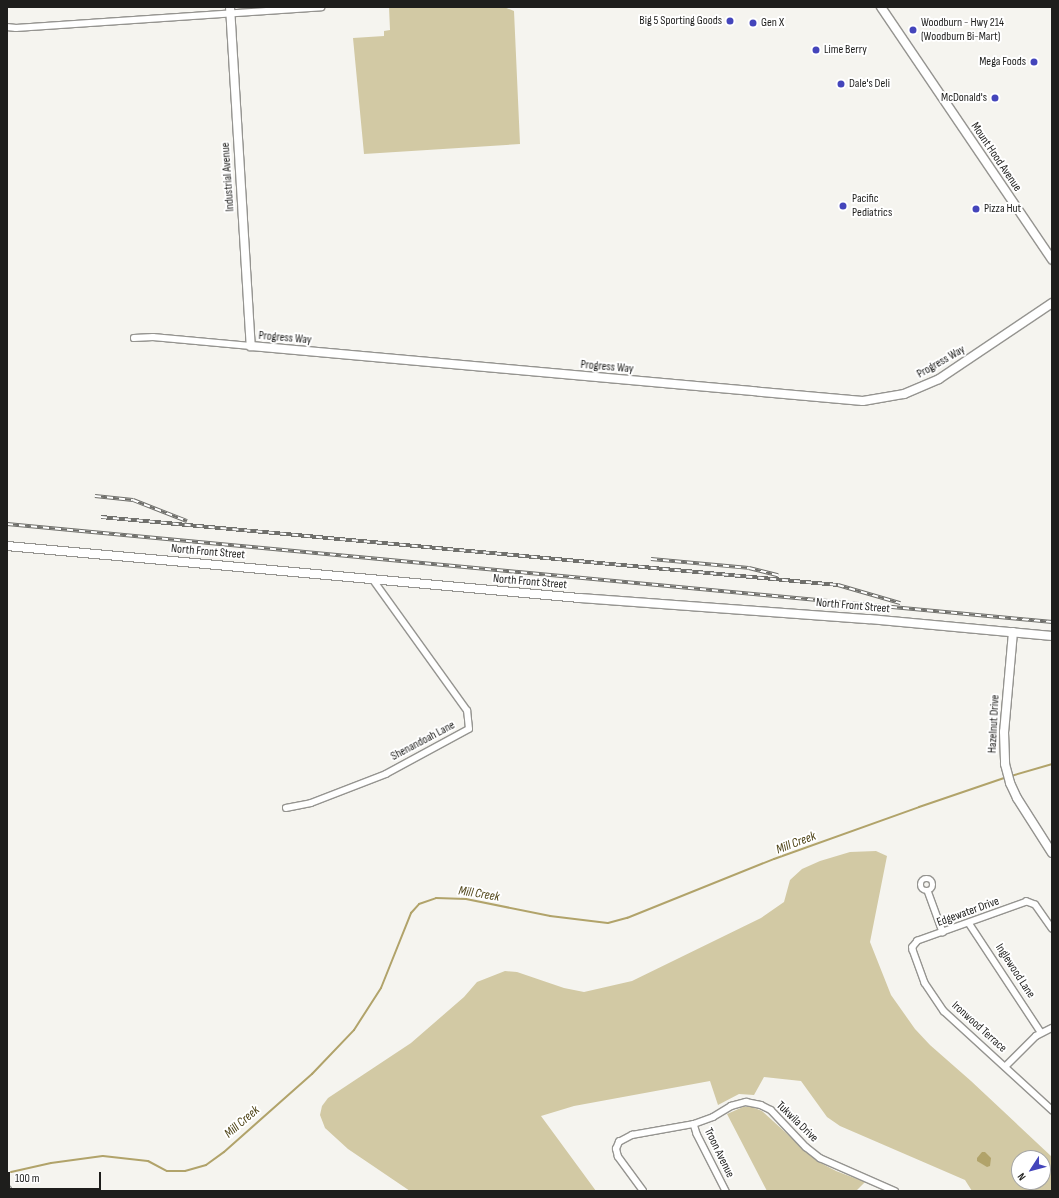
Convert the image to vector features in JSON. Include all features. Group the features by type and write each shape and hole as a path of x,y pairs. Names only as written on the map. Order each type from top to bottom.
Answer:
{"street":[{"path":"7,27 21,28 230,10 321,7"},
{"name":"Mount Hood Avenue","path":"881,7 1052,260"},
{"name":"Industrial Avenue","path":"230,10 251,346"},
{"name":"Progress Way","path":"134,338 153,337 863,401 904,394 939,379 1052,303"},
{"name":"North Front Street","path":"7,546 373,580 669,605 857,618 1052,636"},
{"name":"Shenandoah Lane","path":"286,808 307,804 386,774 470,729 467,711 373,580"},
{"name":"Hazelnut Drive","path":"1013,632 1003,745 1006,770 1010,783 1026,814 1052,853"},
{"path":"928,891 943,932"},
{"name":"Edgewater Drive","path":"913,947 918,942 1023,903 1032,902 1039,909 1052,930"},
{"name":"Inglewood Lane","path":"969,923 1041,1032"},
{"name":"Ironwood Terrace","path":"913,947 914,955 921,974 939,1005 952,1020 1006,1066 1052,1110"},
{"path":"1006,1066 1032,1039 1041,1032 1052,1028"},
{"name":"Tukwila Drive","path":"643,1191 618,1157 616,1149 619,1142 630,1135 694,1124 740,1103 762,1105 771,1110 806,1147 820,1158 895,1191"},
{"name":"Troon Avenue","path":"694,1124 697,1134 726,1191"}],"shaded area":[{"path":"389,7 504,7 514,11 520,144 364,154 353,38 384,36 384,31 390,30"},
{"path":"876,851 887,856 870,942 891,995 915,1029 930,1045 1045,1150 1011,1150 1011,1190 1051,1190 1051,1156 1052,1191 972,1191 965,1180 840,1126 827,1117 801,1081 764,1077 754,1095 739,1094 718,1105 710,1081 574,1106 541,1116 596,1191 410,1191 348,1149 325,1128 320,1115 322,1106 328,1098 411,1043 464,997 477,982 505,971 517,972 564,988 584,992 632,981 761,918 784,902 790,880 802,869 820,861 850,852"},
{"path":"743,1107 752,1107 762,1111 817,1161 836,1171 865,1182 856,1191 767,1191 727,1114"},
{"path":"982,1152 985,1152 991,1158 990,1166 987,1167 977,1161 977,1158"}],"waterway":[{"name":"Mill Creek","path":"1011,776 1052,764"},
{"name":"Mill Creek","path":"11,1172 51,1163 103,1156 148,1161 167,1171 185,1171 206,1165 224,1152 312,1074 354,1030 381,988 411,913 419,904 436,898 466,899 550,916 608,923 627,918 774,859 1007,777"}],"railway":[{"path":"95,496 133,500 187,521"},
{"path":"101,517 838,585 900,603"},
{"path":"7,524 1052,622"},
{"path":"651,559 749,568 778,575"}],"place":[{"name":"Big 5 Sporting Goods","path":"730,21"},
{"name":"Gen X","path":"753,23"},
{"name":"Woodburn - Hwy 214 (Woodburn Bi-Mart)","path":"913,30"},
{"name":"Lime Berry","path":"816,50"},
{"name":"Mega Foods","path":"1034,62"},
{"name":"Dale's Deli","path":"841,84"},
{"name":"McDonald's","path":"995,98"},
{"name":"Pacific Pediatrics","path":"843,206"},
{"name":"Pizza Hut","path":"976,209"}]}
